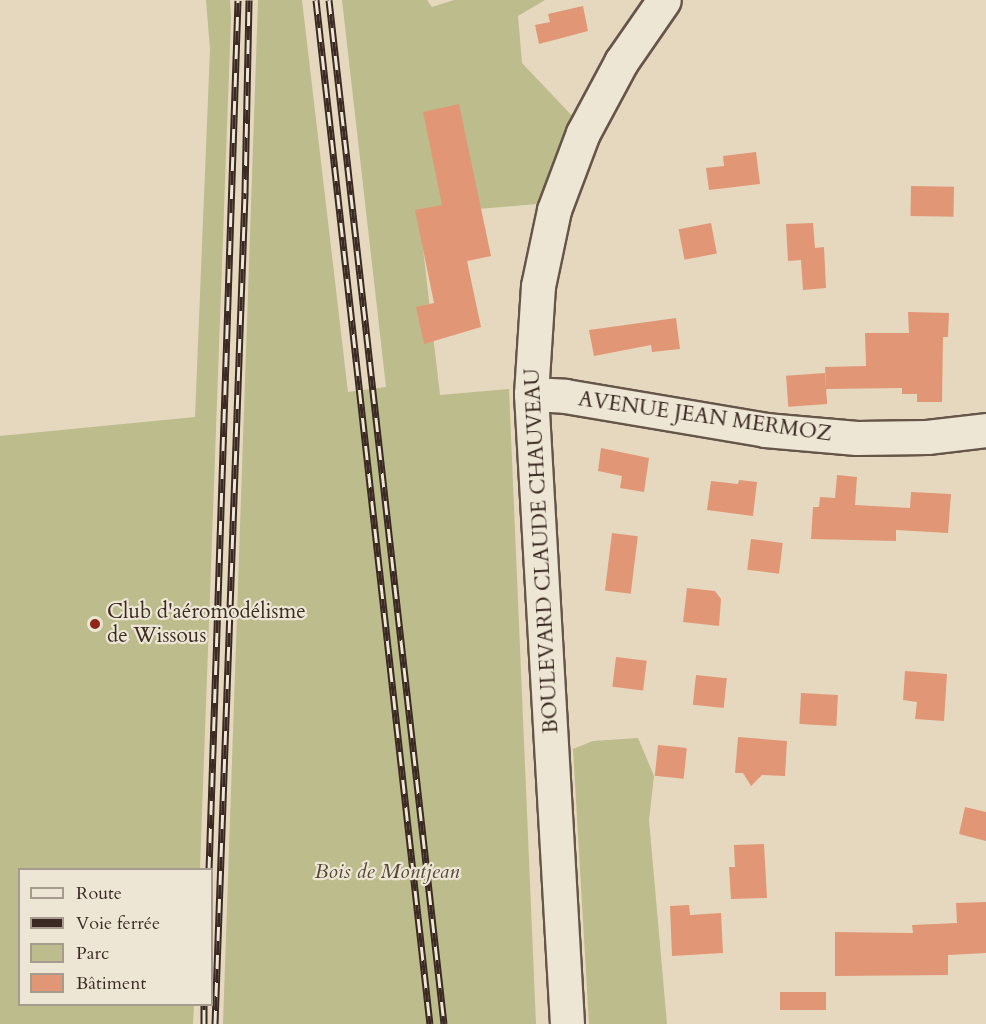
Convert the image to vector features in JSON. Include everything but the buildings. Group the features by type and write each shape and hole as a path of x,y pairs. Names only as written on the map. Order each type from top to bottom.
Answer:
{"street":[{"name":"BOULEVARD CLAUDE CHAUVEAU","path":"567,1024 531,394 538,286 554,210 583,133 604,93 664,0"},
{"name":"AVENUE JEAN MERMOZ","path":"531,394 565,396 765,430 857,438 927,437 986,430"}],"green space":[{"name":"Club d'aéromodélisme de Wissous","path":"206,0 230,0 200,868 18,868 18,1006 194,1006 193,1024 0,1024 0,436 195,417 210,49"},
{"name":"Bois de Montjean","path":"258,0 302,0 348,392 386,387 342,0 427,0 432,7 454,0 545,0 518,16 522,63 576,120 536,204 419,214 440,395 509,389 536,1024 223,1024"},
{"path":"638,738 654,776 649,820 667,1024 589,1024 573,749 593,741"}],"railway":[{"path":"209,868 238,0"},
{"path":"215,1024 245,193 249,0"},
{"path":"316,0 430,1024"},
{"path":"329,0 444,1024"},
{"path":"204,1006 204,1024"}],"place":[{"name":"Club d'aéromodélisme de Wissous","path":"95,624"}]}
